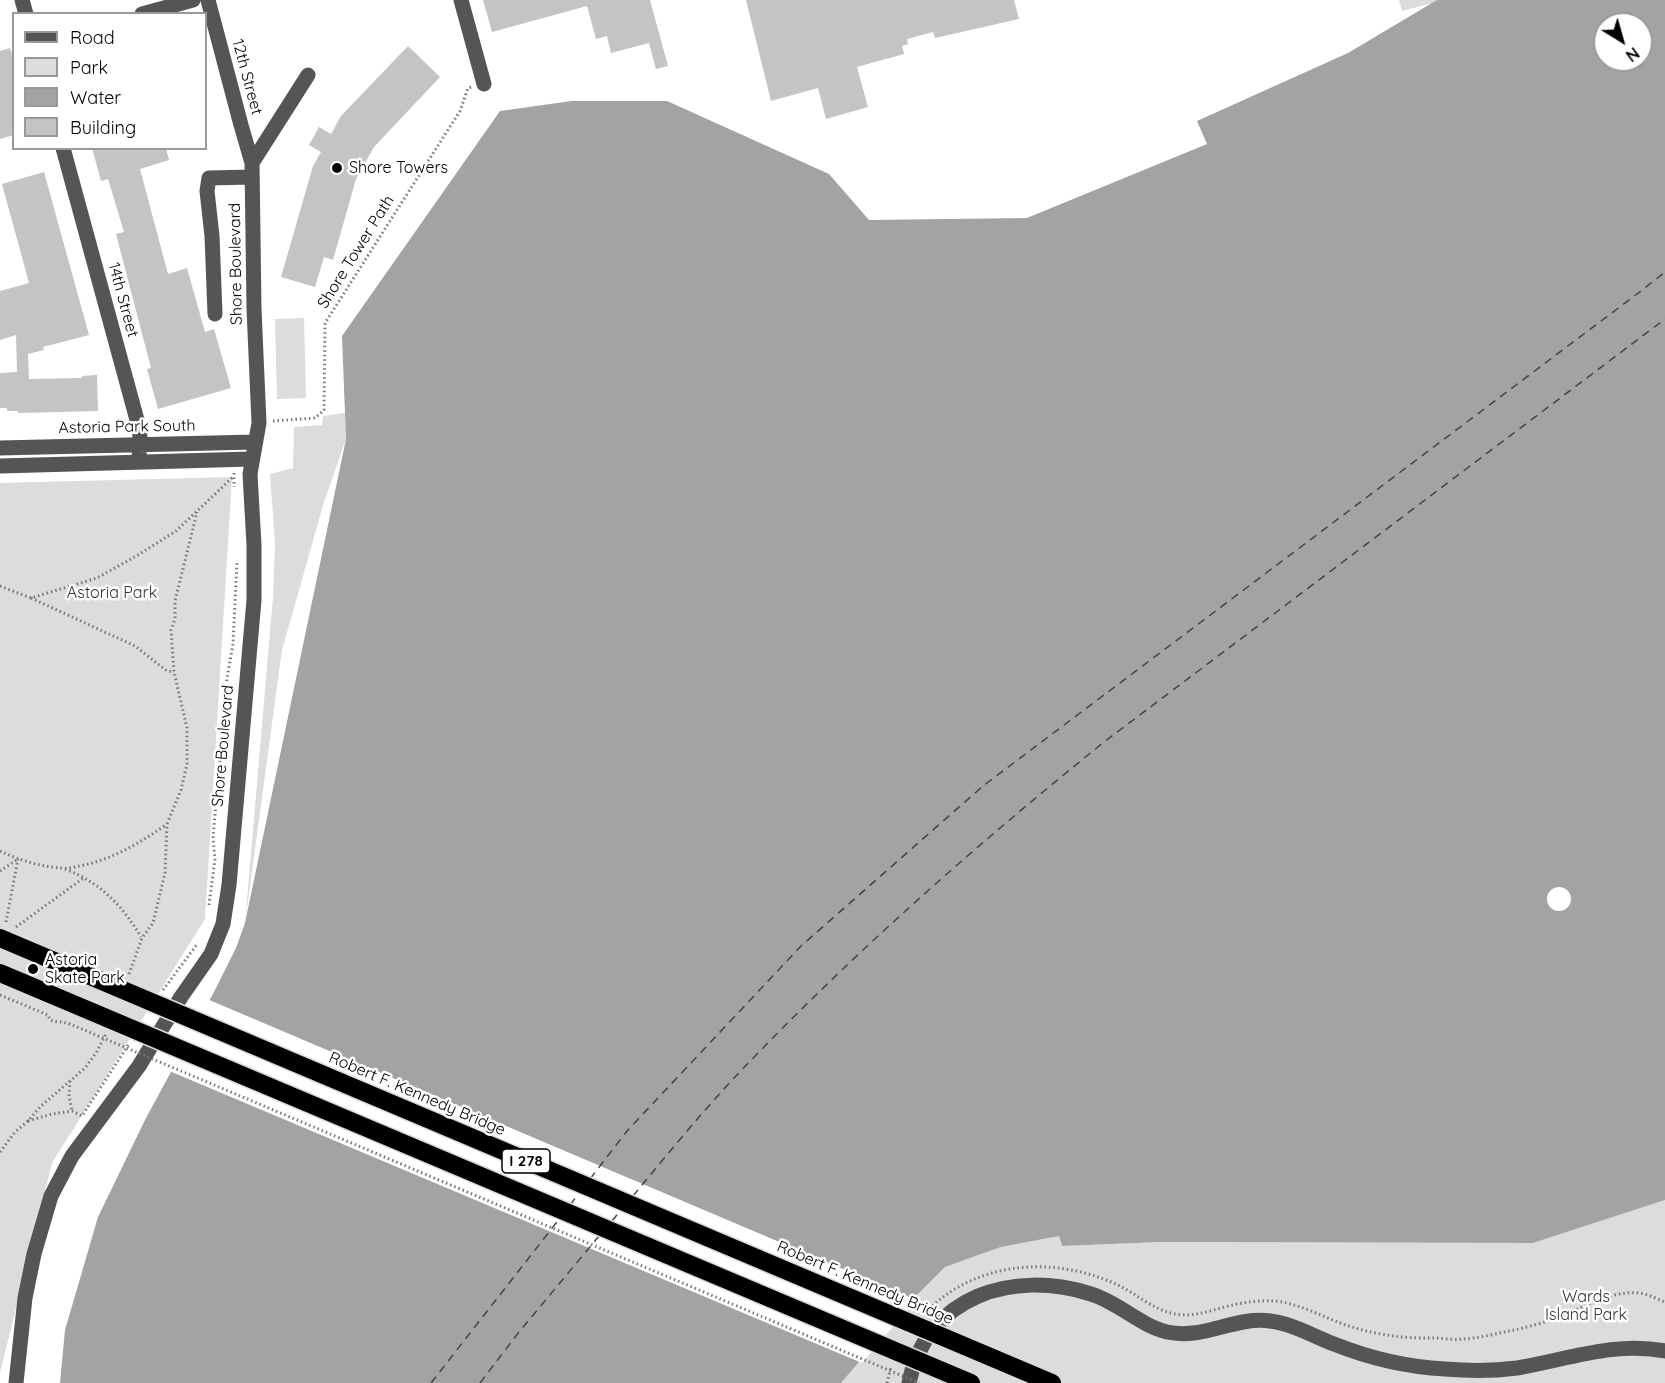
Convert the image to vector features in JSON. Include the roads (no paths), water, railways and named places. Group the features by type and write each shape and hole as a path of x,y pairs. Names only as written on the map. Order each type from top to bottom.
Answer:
{"highway":[{"name":"Robert F. Kennedy Bridge","path":"6,932 1052,1383"},
{"name":"I 278","path":"0,973 971,1383"}],"street":[{"path":"149,12 193,0"},
{"name":"12th Street","path":"208,0 252,170"},
{"path":"461,0 484,84"},
{"path":"215,314 208,178 252,170 308,75"},
{"name":"14th Street","path":"64,150 140,431 139,462"},
{"name":"Shore Boulevard","path":"16,1383 25,1298 34,1254 51,1196 72,1156 139,1066 211,954 223,924 229,885 254,600 251,467 259,423 254,309 252,170"},
{"name":"Astoria Park South","path":"0,448 255,442"},
{"path":"0,466 139,462 251,467"},
{"path":"909,1383 913,1365 926,1337 951,1311 982,1294 1028,1285 1048,1285 1090,1293 1107,1300 1151,1326 1167,1332 1191,1334 1241,1323 1268,1321 1292,1326 1358,1353 1394,1362 1443,1369 1514,1368 1607,1350 1633,1348 1665,1351"}],"water":[{"path":"1437,0 1665,0 1665,1200 1533,1243 1161,1242 1062,1246 1059,1236 1001,1247 945,1267 913,1299 841,1383 60,1383 65,1330 98,1217 145,1120 236,948 245,923 346,439 342,336 500,111 572,101 667,101 829,174 869,220 1027,218 1207,144 1197,121 1348,53"}],"place":[{"name":"Shore Towers","path":"337,168"},
{"name":"Astoria Skate Park","path":"33,969"}],"park label":[{"name":"Astoria Park","path":"112,593"},
{"name":"Wards Island Park","path":"1586,1306"}]}
